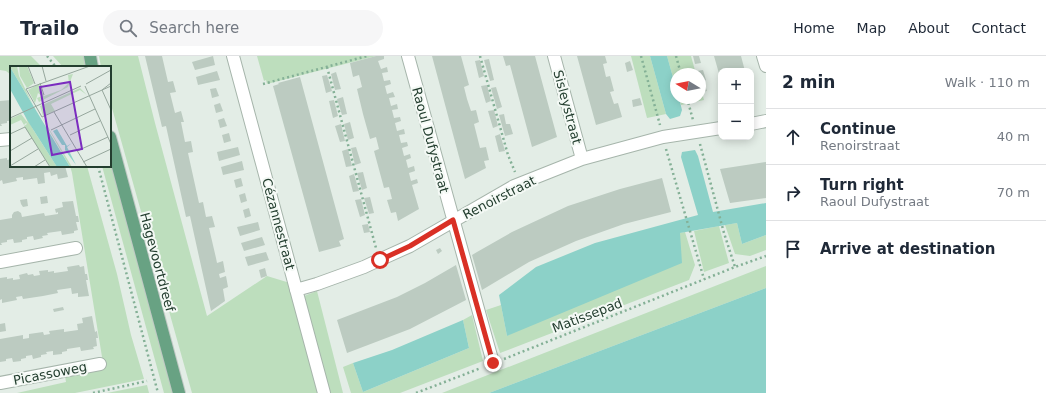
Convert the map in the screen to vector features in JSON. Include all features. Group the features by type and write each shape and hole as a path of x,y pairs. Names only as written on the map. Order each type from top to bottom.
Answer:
{"main road":[{"path":"90,56 92,66"},
{"name":"Hagevoortdreef","path":"111,141 179,393"}],"street":[{"name":"Cézannestraat","path":"233,56 324,393"},
{"name":"Raoul Dufystraat","path":"408,56 493,363"},
{"name":"Sisleystraat","path":"554,56 582,159"},
{"path":"764,56 766,66"},
{"path":"754,123 766,121"},
{"name":"Renoirstraat","path":"296,290 317,284 380,260 410,246 453,220 520,184 582,159 663,137 718,128"},
{"path":"0,140 10,139"},
{"path":"0,262 76,248"},
{"name":"Picassoweg","path":"0,383 100,364"}],"path":[{"path":"47,56 55,66"},
{"path":"263,84 366,56"},
{"path":"480,56 508,155 520,184"},
{"path":"641,56 683,210 704,279"},
{"path":"676,56 679,68"},
{"path":"327,67 380,260"},
{"path":"689,104 724,233 735,267"},
{"path":"98,167 158,393"},
{"name":"Matissepad","path":"416,393 766,256"},
{"path":"93,393 147,382"}],"green space":[{"path":"0,56 31,56 41,66 10,66 10,74 6,71 0,70"},
{"path":"53,56 85,56 88,66 62,66"},
{"path":"99,56 138,56 207,316 267,276 290,283 320,393 192,393 111,105 111,66 101,66"},
{"path":"257,56 376,56 267,84 266,80 264,81"},
{"path":"631,56 650,56 666,114 647,118"},
{"path":"667,56 691,56 694,68 670,68"},
{"path":"111,155 174,393 164,393 102,167 111,167"},
{"path":"70,167 87,167 144,379 75,393 17,393 66,382 65,376 104,369"},
{"path":"737,223 742,244 766,235 766,250 750,256 735,254 725,225"},
{"path":"719,226 729,263 704,272 694,231"},
{"path":"685,232 695,265 689,280 500,353 486,310 501,305 507,336 680,233"},
{"path":"766,266 766,288 489,393 442,393"},
{"path":"317,291 343,393 328,393 304,296"},
{"path":"472,315 483,361 400,393 351,393 343,367 353,363 363,392 469,348 463,320"},
{"path":"147,385 149,393 107,393"}],"water":[{"path":"650,56 667,56 670,68 670,104 680,104 682,110 680,116 670,119 666,114"},
{"path":"695,150 698,156 713,212 766,203 766,235 742,244 737,223 680,233 682,263 507,336 499,295 536,267 595,243 698,215 681,157 682,152"},
{"path":"766,288 766,393 489,393"},
{"path":"463,320 469,348 363,392 353,363 392,350"}],"building":[{"path":"145,56 162,56 168,82 173,81 176,92 170,93 175,113 181,111 184,122 181,122 185,142 191,141 193,152 188,153 199,203 203,202 206,217 212,216 215,227 209,228 217,263 223,261 225,272 219,274 220,278 226,276 228,287 223,289 225,301 211,311 190,216 186,217 166,126 162,127"},
{"path":"213,56 215,65 195,70 192,62"},
{"path":"376,56 384,56 384,59 378,61 381,69 387,67 388,72 382,73 384,81 390,80 391,84 385,86 387,94 393,92 395,97 389,98 391,106 397,104 398,109 392,110 394,118 400,117 401,121 395,123 397,131 404,129 405,134 399,135 401,143 407,142 408,146 402,148 404,156 410,154 411,158 406,160 408,168 414,166 415,171 409,173 411,181 417,179 418,183 412,185 419,209 398,221 396,212 391,213 387,200 392,199 389,187 384,188 374,151 379,149 376,137 370,139 363,114 357,89 362,87 359,75 353,77 350,63"},
{"path":"432,56 461,56 469,85 464,87 467,99 471,111 476,110 479,122 474,124 480,148 486,147 489,160 484,161 486,168 465,179"},
{"path":"503,56 535,56 557,137 532,147 510,65 506,66"},
{"path":"577,56 605,56 607,63 603,64 606,77 610,76 614,91 610,92 614,104 618,103 622,117 596,125"},
{"path":"693,56 699,56 701,63 695,64"},
{"path":"714,56 741,56 744,68 718,68 718,70"},
{"path":"489,59 494,80 490,81 484,60"},
{"path":"480,60 484,76 479,78 475,61"},
{"path":"630,61 633,70 627,72 625,63"},
{"path":"217,71 220,80 198,85 196,77"},
{"path":"336,72 341,89 335,90 331,74"},
{"path":"327,75 332,91 326,93 322,76"},
{"path":"300,77 344,239 339,241 341,246 319,252 273,86 279,84 278,83"},
{"path":"487,85 491,101 486,103 481,86"},
{"path":"496,87 502,107 497,109 491,88"},
{"path":"216,88 219,96 212,98 210,89"},
{"path":"343,97 347,114 342,115 337,99"},
{"path":"640,98 642,105 633,107 632,100"},
{"path":"10,100 10,121 1,124 2,126 0,126 0,101"},
{"path":"334,100 338,116 333,118 329,101"},
{"path":"220,103 223,111 216,113 214,105"},
{"path":"494,110 498,126 493,128 488,111"},
{"path":"504,114 506,124 510,124 513,134 505,136 499,115"},
{"path":"224,118 227,126 220,128 218,120"},
{"path":"350,122 354,138 348,140 344,124"},
{"path":"341,124 345,141 340,142 335,126"},
{"path":"229,133 231,141 224,143 222,135"},
{"path":"500,134 505,151 499,152 495,136"},
{"path":"238,147 240,155 219,161 217,152"},
{"path":"356,147 361,163 355,165 351,148"},
{"path":"348,149 352,166 346,167 342,151"},
{"path":"0,159 10,159 10,167 65,167 68,177 58,179 57,174 51,176 50,172 44,173 45,183 38,184 37,178 23,180 23,177 16,178 17,181 3,184 2,180 0,181"},
{"path":"242,161 244,170 223,175 221,167"},
{"path":"766,162 766,198 730,203 720,169"},
{"path":"363,172 367,188 362,190 357,173"},
{"path":"354,174 359,191 353,192 349,176"},
{"path":"241,178 243,186 236,188 234,180"},
{"path":"662,178 671,212 624,224 576,241 529,262 482,290 472,255 512,232 568,206 620,189"},
{"path":"245,193 247,201 241,203 239,195"},
{"path":"47,196 48,203 41,204 40,197"},
{"path":"370,197 374,213 369,214 364,198"},
{"path":"27,199 28,206 23,207 20,200"},
{"path":"361,199 365,215 360,217 355,200"},
{"path":"73,201 76,216 78,216 79,222 76,222 78,230 74,231 74,233 62,235 61,231 47,233 48,235 42,236 43,238 34,240 33,236 27,237 27,239 22,240 22,242 14,243 13,239 7,240 7,242 1,243 2,245 0,245 0,220 12,218 14,212 18,211 21,213 22,217 44,213 45,216 58,214 58,212 56,213 55,209 63,207 62,202"},
{"path":"249,208 251,216 245,218 243,210"},
{"path":"258,222 260,230 240,236 237,227"},
{"path":"368,224 370,232 364,233 362,225"},
{"path":"262,237 265,245 244,251 241,243"},
{"path":"440,248 442,251 438,254 436,250"},
{"path":"266,252 269,260 248,266 245,257"},
{"path":"79,265 80,267 84,266 85,274 87,274 88,280 86,280 89,296 78,297 78,293 72,294 71,288 57,290 58,293 43,296 23,299 22,296 16,297 17,300 2,303 2,299 0,300 0,278 7,277 7,279 13,278 13,280 20,279 19,275 27,273 28,275 33,274 34,276 40,275 39,271 48,270 48,272 54,271 54,273 68,271 67,267"},
{"path":"456,265 466,300 410,329 347,353 337,320 397,297"},
{"path":"265,268 267,276 261,278 259,270"},
{"path":"63,307 64,310 54,312 53,309"},
{"path":"92,316 95,332 97,331 98,338 96,338 97,346 93,347 94,349 81,351 80,347 67,349 67,351 62,352 62,354 53,355 53,351 46,352 47,354 33,359 32,355 26,356 26,358 21,359 21,361 13,362 12,358 0,362 0,339 23,335 23,339 29,338 29,334 43,332 44,335 50,334 49,331 64,329 64,332 78,330 77,324 83,323 82,318"},
{"path":"5,323 6,331 0,332 0,324"}],"route":[{"path":"380,260 410,246 453,220 493,363"}]}
